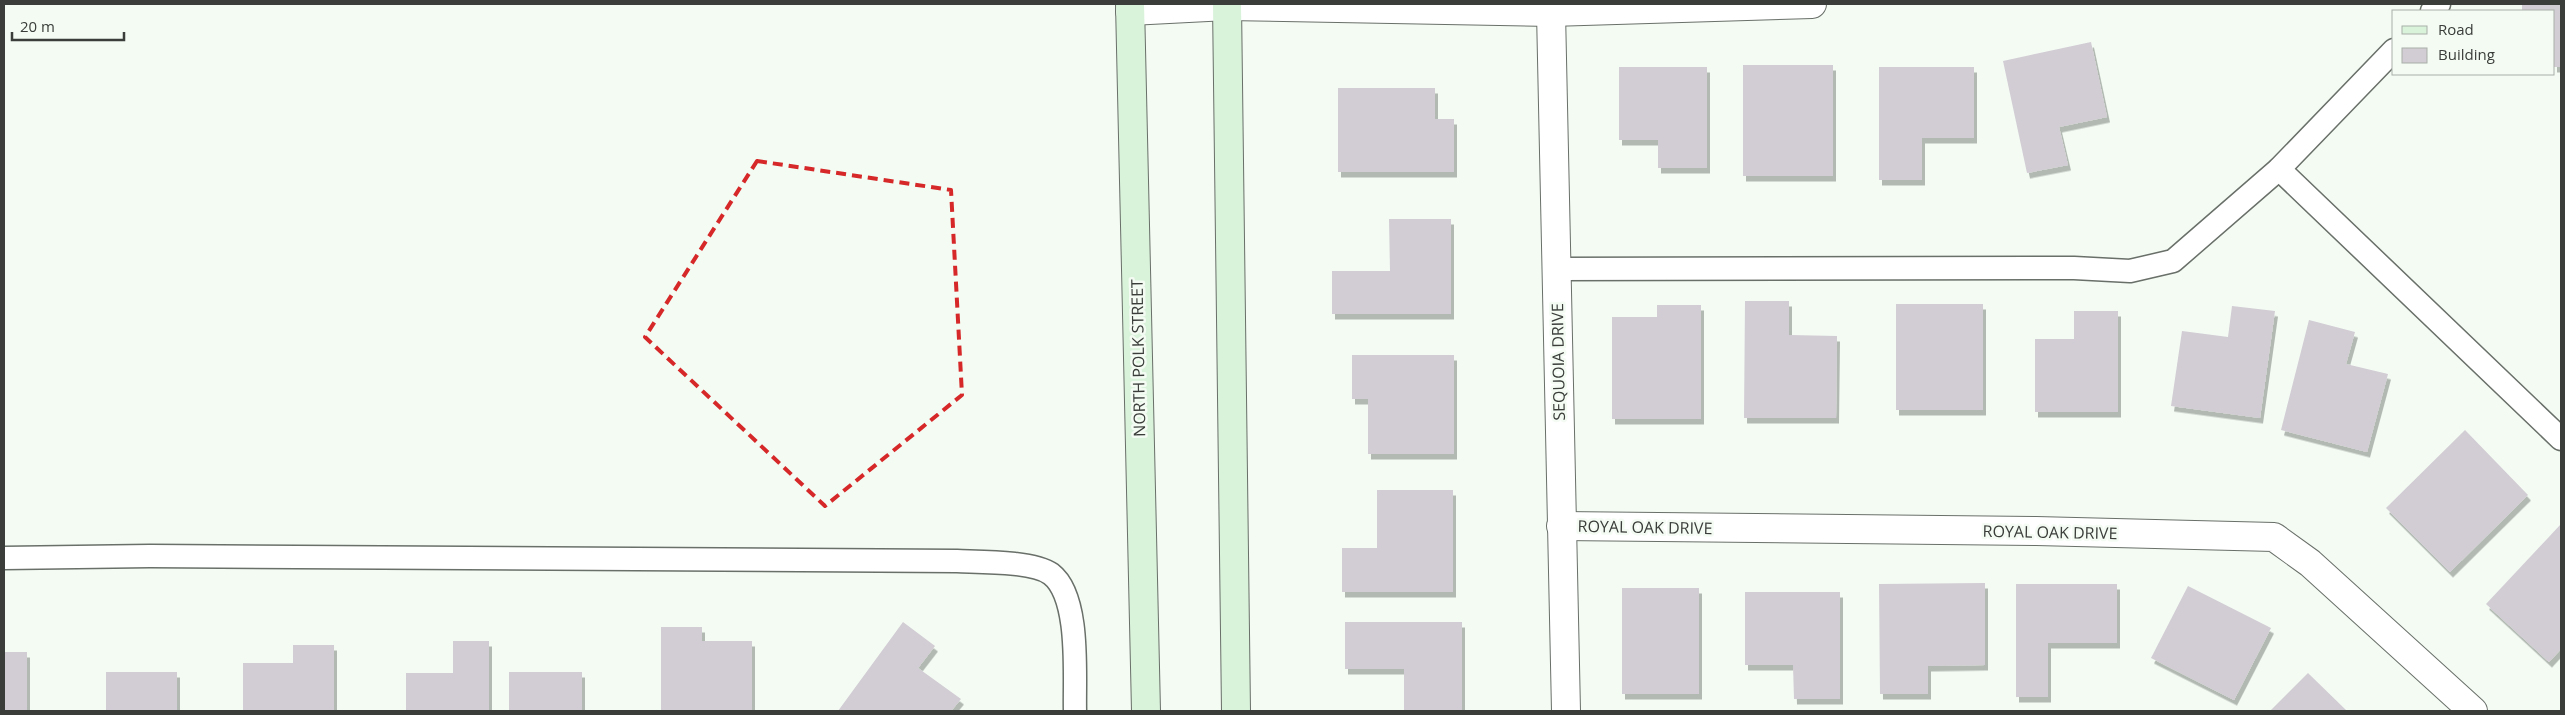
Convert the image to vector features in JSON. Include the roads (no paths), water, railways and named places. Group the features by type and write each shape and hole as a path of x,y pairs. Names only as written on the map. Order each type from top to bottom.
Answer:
{"main road":[{"path":"1227,5 1236,711"},
{"name":"NORTH POLK STREET","path":"1130,7 1146,711"}],"street":[{"path":"1130,7 1227,5 1551,12 1812,4"},
{"name":"SEQUOIA DRIVE","path":"1551,12 1566,711"},
{"name":"ROYAL OAK DRIVE","path":"1561,526 2036,531 2274,537 2310,563 2473,711"}],"lane":[{"path":"1556,269 2074,268 2130,271 2173,261 2279,169 2392,52"},
{"path":"2279,169 2561,438"},
{"path":"4,558 150,556 947,561 1022,564 1051,574 1061,586 1068,602 1074,640 1075,711"}]}
